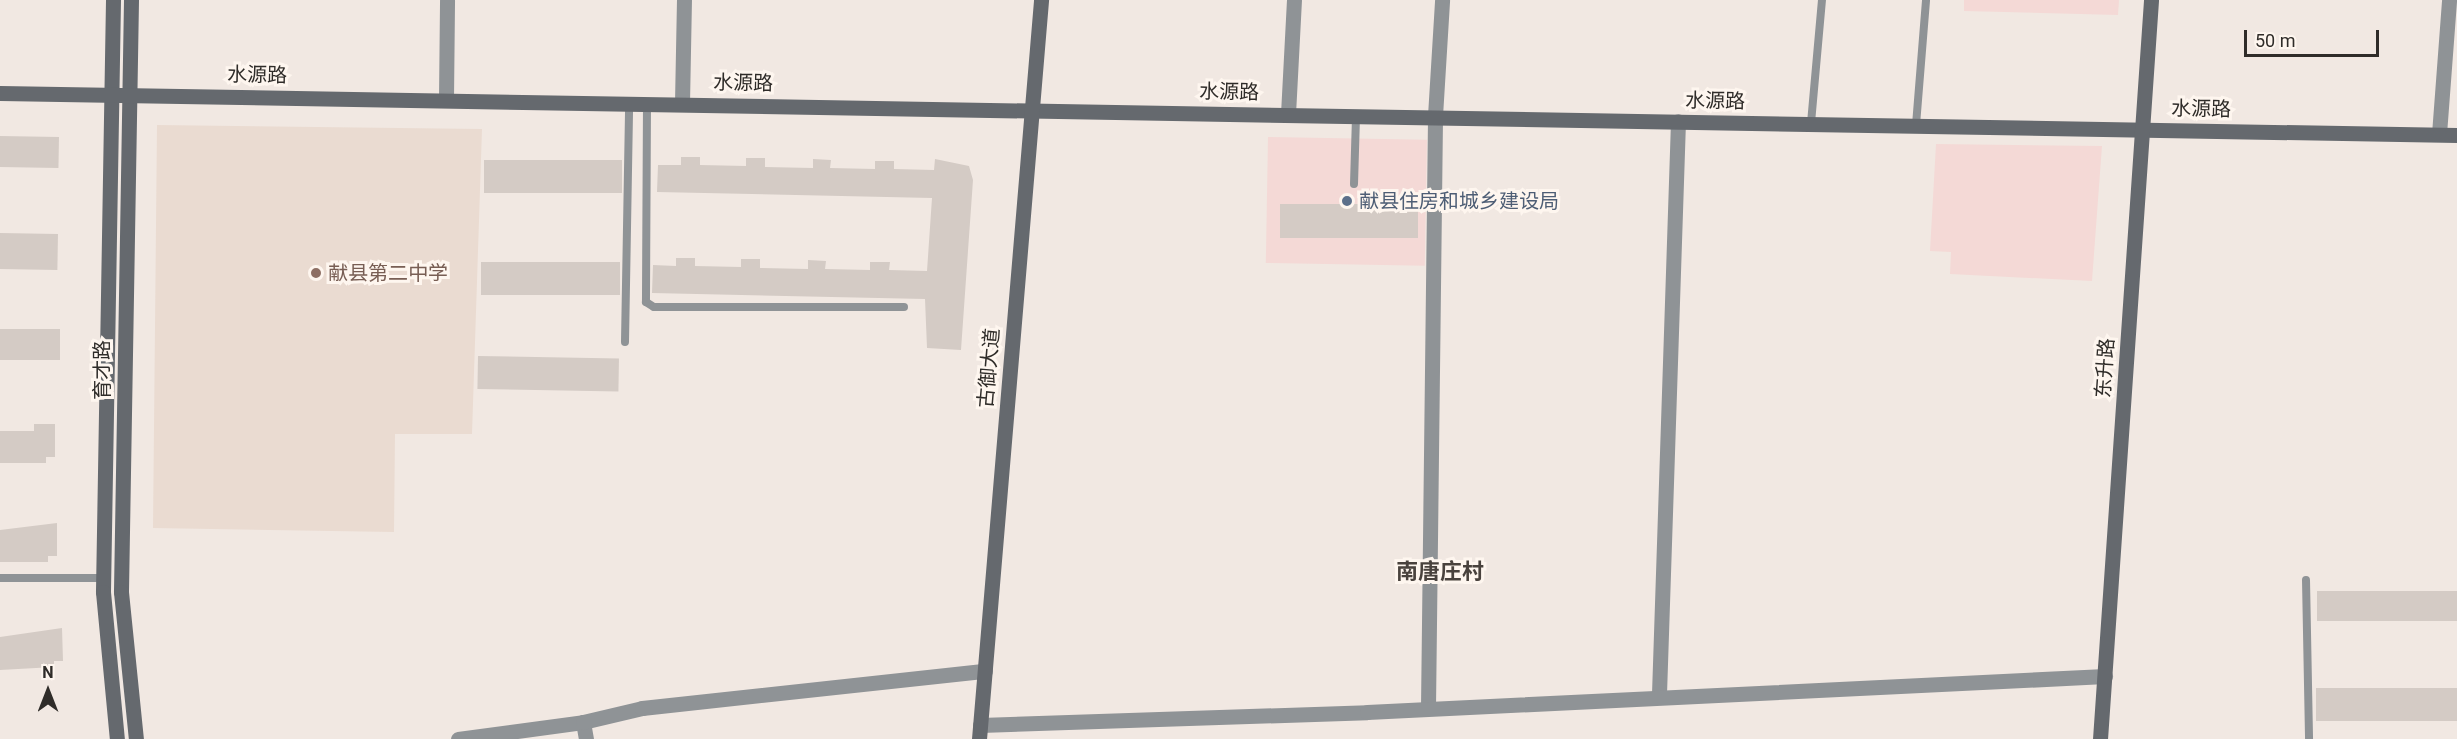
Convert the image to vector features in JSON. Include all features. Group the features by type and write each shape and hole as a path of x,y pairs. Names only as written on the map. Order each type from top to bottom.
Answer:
{"street":[{"name":"育才路","path":"113,0 109,94 103,578 117,739"},
{"name":"育才路","path":"131,0 127,94 121,592 136,739"},
{"path":"446,99 447,0"},
{"path":"682,103 684,0"},
{"name":"古御大道","path":"980,732 1041,0"},
{"path":"1288,114 1294,0"},
{"path":"1428,708 1435,116 1442,0"},
{"name":"东升路","path":"2100,739 2151,0"},
{"path":"2439,134 2449,0"},
{"name":"水源路","path":"0,93 2457,135"},
{"path":"1659,694 1678,121"},
{"path":"458,739 584,722 642,708 985,671"},
{"path":"980,732 1659,694 2105,676"},
{"path":"584,722 586,739"}],"lane":[{"path":"1811,123 1822,0"},
{"path":"1916,125 1926,0"},
{"path":"625,342 629,102"},
{"path":"647,103 646,302 654,307 904,307"},
{"path":"1354,184 1356,115"},
{"path":"0,578 103,578"},
{"path":"2306,580 2309,739"}],"shaded area":[{"path":"1964,0 2119,0 2118,15 1964,11"},
{"name":"献县第二中学","path":"157,125 482,129 472,434 395,434 394,532 153,528"},
{"name":"献县住房和城乡建设局","path":"1268,137 1427,140 1425,266 1266,263"},
{"path":"1936,144 2102,146 2092,281 1950,274 1951,252 1930,251"}],"building":[{"path":"0,136 59,137 58,168 0,167"},
{"path":"681,157 700,157 700,165 746,166 746,158 765,158 765,167 813,168 813,159 831,160 830,168 875,169 875,161 894,161 894,169 934,170 935,159 969,166 973,180 961,350 927,348 925,299 652,293 653,265 676,266 676,258 695,258 695,266 741,267 741,259 760,259 760,268 808,269 808,260 826,261 825,269 870,270 870,262 890,262 889,270 927,271 932,198 657,192 658,165 681,165"},
{"path":"484,160 622,160 622,193 484,193"},
{"path":"1280,204 1418,204 1418,238 1280,238"},
{"path":"0,233 58,234 57,270 0,269"},
{"path":"481,262 620,262 620,295 481,295"},
{"path":"0,329 60,329 60,360 0,360"},
{"path":"478,356 619,358 618,391 477,389"},
{"path":"34,424 55,424 55,457 46,457 46,463 0,463 0,431 34,431"},
{"path":"57,523 57,556 48,556 48,562 0,562 0,530"},
{"path":"2317,591 2457,591 2457,621 2317,621"},
{"path":"62,628 63,661 54,661 54,667 0,670 0,637"},
{"path":"2316,688 2457,688 2457,721 2316,721"}],"place":[{"name":"献县住房和城乡建设局","path":"1347,201"},
{"name":"献县第二中学","path":"316,273"}],"district":[{"name":"南唐庄村","path":"1440,572"}]}
